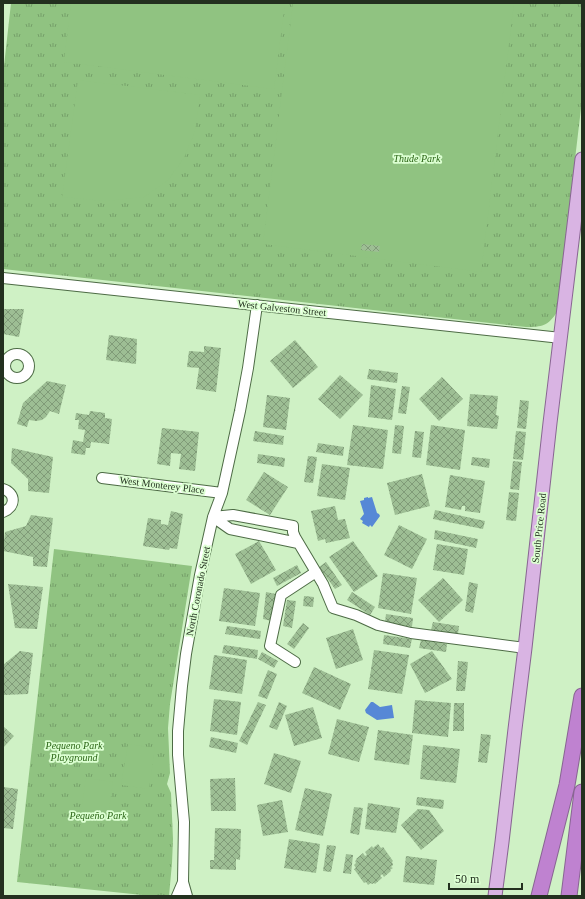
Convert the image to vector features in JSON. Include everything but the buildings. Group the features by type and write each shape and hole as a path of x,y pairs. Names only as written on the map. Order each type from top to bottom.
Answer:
{"highway":[{"path":"539,896 567,785 582,696"},
{"path":"568,896 582,792"}],"main road":[{"name":"South Price Road","path":"495,896 582,159"}],"street":[{"name":"West Galveston Street","path":"3,278 561,338"},
{"name":"North Coronado Street","path":"177,896 182,882 184,822 178,755 178,730 179,708 186,654 200,575 214,517 222,493 240,411 248,368 256,305"},
{"name":"West Monterey Place","path":"102,478 222,493"},
{"path":"3,489 8,491 13,500 10,508 3,512"},
{"path":"214,517 233,515 293,526 293,532 298,543 323,584 333,608 356,615 378,625 411,633 525,648"},
{"path":"214,517 230,529 298,543"},
{"path":"294,662 270,646 281,595 316,572"},
{"name":"North Coronado Street","path":"182,882 186,896"}],"green space":[{"name":"Thude Park","path":"11,3 582,3 582,100 557,312 551,320 544,325 526,327 3,269 3,75"},
{"path":"71,3 285,3 274,89 64,62"},
{"path":"293,3 514,3 481,272 263,244"},
{"path":"78,80 200,95 195,131 184,158 168,180 144,197 105,201 62,197"},
{"name":"Pequeño Park","path":"54,549 192,566 170,704 168,728 170,773 167,784 171,793 173,839 169,896 152,896 17,882"},
{"path":"128,744 155,748 149,789 121,785"},
{"path":"86,778 113,782 107,823 80,819"}],"water":[{"path":"368,497 372,497 377,513 380,516 372,527 362,523 363,521 360,519 364,514 360,501"},
{"path":"371,702 380,707 392,705 394,718 377,720 366,713 365,710"}],"park label":[{"name":"Pequeno Park Playground","path":"74,750"}]}
